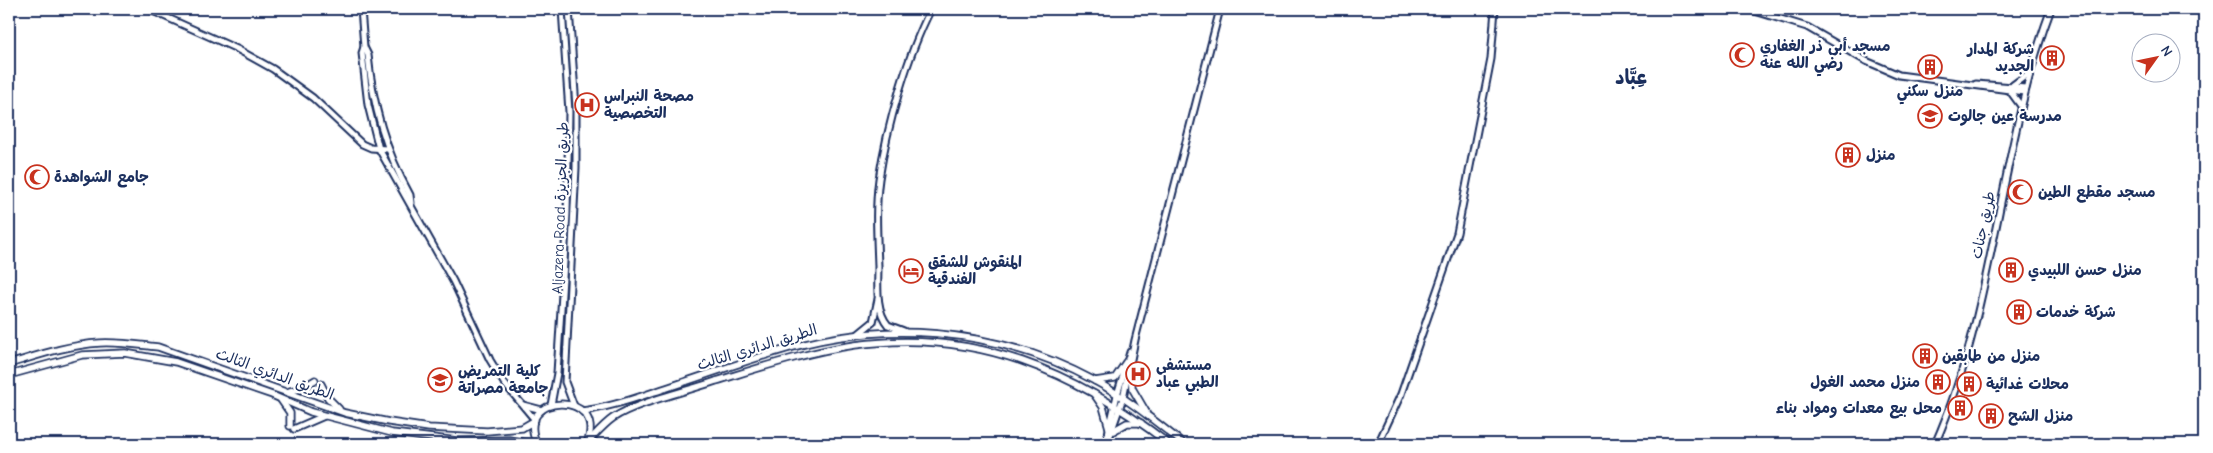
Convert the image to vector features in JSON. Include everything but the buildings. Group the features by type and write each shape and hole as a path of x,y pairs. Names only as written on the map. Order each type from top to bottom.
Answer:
{"main road":[{"name":"الطريق الدائري الثالث","path":"582,411 594,410 642,396 776,352 831,338 905,332 962,336 1006,344 1095,381 1149,416 1184,444"},
{"name":"الطريق الدائري الثالث","path":"9,364 82,345 101,343 132,344 158,347 285,390 345,413 405,425 460,431 506,430 522,428 535,420"},
{"name":"الطريق الدائري الثالث","path":"586,444 612,419 632,409 778,361 857,345 926,343 983,350 1039,366 1091,390 1142,423 1169,444"},
{"name":"الطريق الدائري الثالث","path":"9,375 82,355 125,353 176,362 324,416 392,433 458,441 509,440 532,444"},
{"path":"1095,381 1115,378 1128,363"},
{"path":"1128,363 1132,388 1149,416"},
{"path":"285,390 300,389 318,382 333,404 345,413"},
{"path":"1091,390 1103,407 1111,429 1127,423 1142,423"},
{"path":"280,399 290,413 292,427 324,416"},
{"path":"537,444 533,434 535,420 542,410 551,404 563,403 574,406 582,411 589,426 586,444"}],"street":[{"path":"148,9 237,49 273,70 319,103 362,144 379,149 387,149"},
{"path":"361,9 364,47 368,55 375,110 387,149 410,195 411,203 453,281 490,360 504,383 535,420"},
{"name":"Aljazera Road طريق الجزيزة","path":"551,404 557,373 569,146 569,112 562,9"},
{"name":"Aljazera Road طريق الجزيزة","path":"570,9 576,107 576,168 564,382 574,406"},
{"path":"857,335 873,322 878,294 877,231 879,179 893,116 919,35 931,9"},
{"path":"1107,444 1220,9"},
{"path":"1378,444 1401,394 1457,234 1491,59 1494,9"},
{"path":"1748,9 1821,33 1886,71 1909,76 2025,90"},
{"name":"طريق جنات","path":"1935,444 1970,347 2025,90 2051,9"},
{"path":"364,47 362,53 368,105 379,149 405,199 411,203"},
{"path":"2010,88 2022,81 2030,72"},
{"path":"2010,88 2022,106"},
{"path":"878,294 885,321 893,328 905,332"},
{"path":"522,404 542,410"}],"place":[{"name":"مسجد أبي ذر الغفاري رضي الله عنه","path":"1742,55"},
{"name":"شركة المدار الجديد","path":"2052,58"},
{"name":"منزل سكني","path":"1930,67"},
{"name":"مصحة النبراس التخصصية","path":"587,105"},
{"name":"مدرسة عين جالوت","path":"1930,116"},
{"name":"منزل","path":"1848,155"},
{"name":"جامع الشواهدة","path":"37,177"},
{"name":"مسجد مقطع الطين","path":"2020,192"},
{"name":"منزل حسن اللبيدي","path":"2011,270"},
{"name":"المنقوش للشقق الفندقية","path":"911,271"},
{"name":"شركة خدمات","path":"2019,312"},
{"name":"منزل من طابقين","path":"1925,356"},
{"name":"مستشفى الطبي عباد","path":"1138,374"},
{"name":"كلية التمريض جامعة مصراتة","path":"440,380"},
{"name":"منزل محمد الغول","path":"1938,382"},
{"name":"محلات غدائية","path":"1969,384"},
{"name":"محل بيع معدات ومواد بناء","path":"1960,408"},
{"name":"منزل الشح","path":"1991,416"}],"district":[{"name":"عِبَّاد","path":"1631,77"}]}
